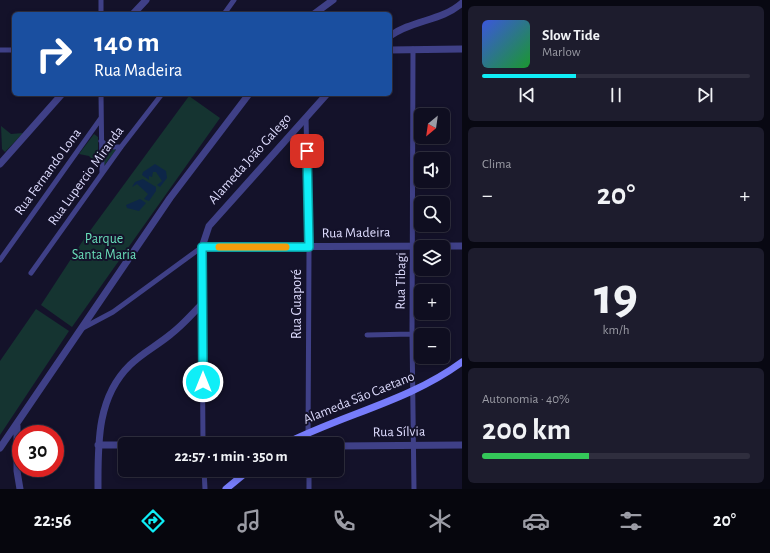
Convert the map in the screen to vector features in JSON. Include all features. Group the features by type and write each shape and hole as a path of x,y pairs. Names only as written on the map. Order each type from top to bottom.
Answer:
{"main road":[{"name":"Alameda São Caetano","path":"298,437 413,391 444,375 462,362"},
{"path":"226,489 241,477"}],"street":[{"path":"101,0 101,12"},
{"path":"135,12 146,0"},
{"path":"225,12 234,0"},
{"path":"317,12 334,0"},
{"path":"449,12 457,0 462,2"},
{"path":"392,35 411,25 449,12 462,2"},
{"path":"392,50 462,49"},
{"path":"0,50 12,50"},
{"name":"Rua Tibagi","path":"414,50 412,334 414,489"},
{"path":"0,164 60,96"},
{"path":"101,96 102,174"},
{"name":"Rua Lupercio Miranda","path":"31,273 121,147 160,96"},
{"path":"18,425 170,198 247,96"},
{"name":"Alameda João Galego","path":"202,247 206,234 214,219 325,96"},
{"name":"Rua Guaporé","path":"306,116 309,247 308,437"},
{"name":"Rua Fernando Lona","path":"0,260 101,118"},
{"path":"101,141 110,147 121,147"},
{"name":"Rua Madeira","path":"202,247 462,246"},
{"path":"81,329 113,312 202,247"},
{"path":"202,247 204,437"},
{"path":"98,489 99,430 109,398 122,373 135,360 172,334 202,304"},
{"path":"367,335 412,334"},
{"path":"0,448 12,432"},
{"path":"98,445 118,445"},
{"name":"Rua Sílvia","path":"344,446 462,445"},
{"path":"18,477 20,489"},
{"path":"204,477 205,489"},
{"path":"309,477 309,489"}],"green space":[{"name":"Parque Santa Maria","path":"189,96 220,118 72,327 41,305 84,239"},
{"path":"1,126 11,134 23,133 5,152 2,149"},
{"path":"94,134 98,137 98,165 89,156 79,154"},
{"path":"104,147 116,150 104,166"},
{"path":"36,309 69,331 0,435 0,361"}],"water":[{"path":"155,164 166,171 167,178 160,187 157,185 162,181 156,172 153,172 152,177 149,176 149,180 142,175 143,172"},
{"path":"143,179 156,187 156,191 149,201 144,199 148,194 137,184 132,187 135,182"},
{"path":"140,199 146,203 139,211 127,208 126,205"}],"slow traffic":[{"path":"219,247 286,247"}],"route":[{"path":"203,382 202,247 309,247 307,151"}]}
